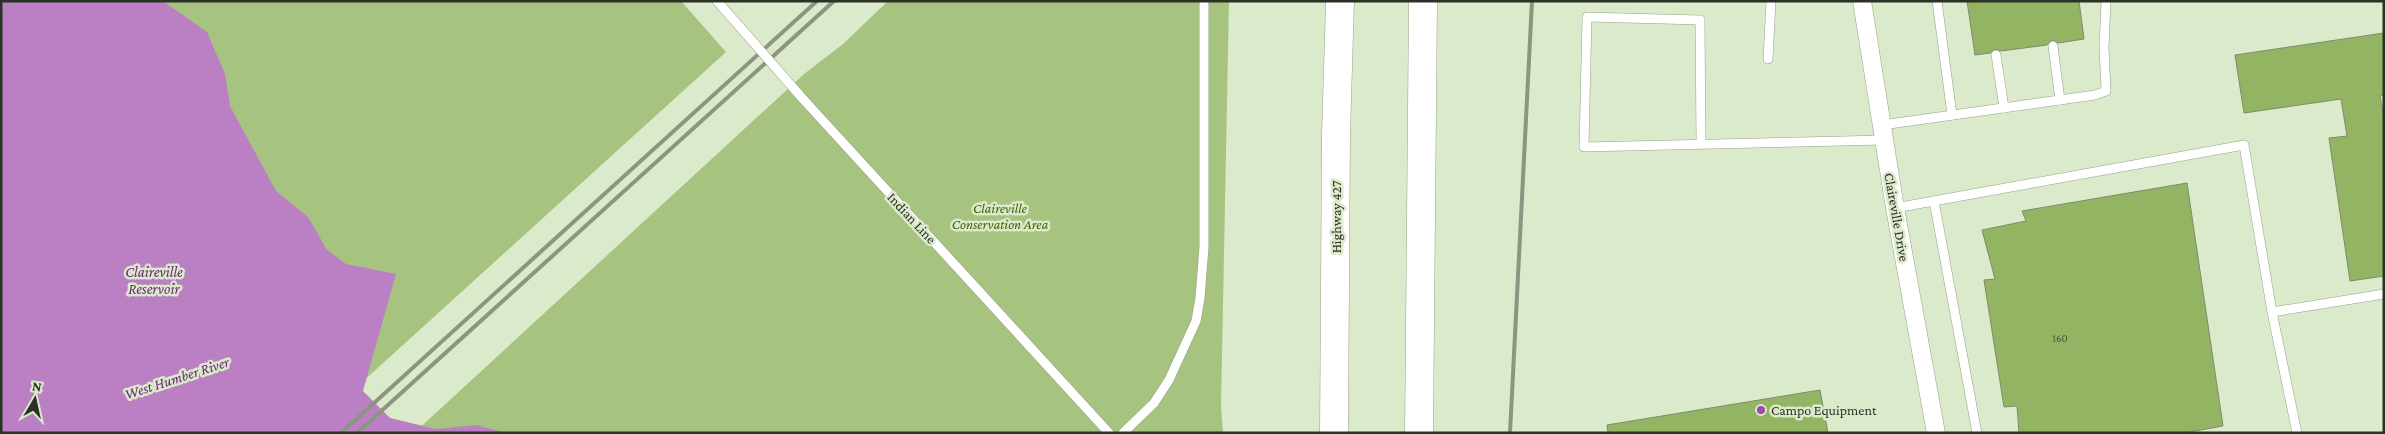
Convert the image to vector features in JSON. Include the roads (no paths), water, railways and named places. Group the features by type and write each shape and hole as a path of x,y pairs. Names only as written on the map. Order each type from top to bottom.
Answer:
{"highway":[{"name":"Highway 427","path":"1334,433 1336,143 1340,1"},
{"path":"1419,433 1423,1"}],"street":[{"name":"Claireville Drive","path":"1862,1 1895,208 1936,433"}],"lane":[{"name":"Indian Line","path":"717,1 803,99 1109,433"},
{"path":"1123,433 1154,403 1169,380 1196,321 1200,298 1204,247 1204,1"},
{"path":"1768,59 1771,1"},
{"path":"1937,1 1952,115"},
{"path":"1701,144 1700,20 1587,18 1584,147 1701,144 1883,132 1952,115 2095,95 2106,91 2104,47 2106,1"},
{"path":"2053,46 2060,100"},
{"path":"1996,54 2004,108"},
{"path":"1895,208 2244,145 2272,312 2297,433"},
{"path":"1934,201 1977,433"},
{"path":"2272,312 2384,294"}],"water":[{"name":"Claireville Reservoir","path":"1,1 163,1 207,32 225,74 230,106 276,191 308,217 327,250 346,264 396,274 363,391 390,418 436,429 476,425 507,433 1,433"}],"railway":[{"path":"341,433 817,1"},
{"path":"357,433 834,1"},
{"path":"1510,433 1532,1"}],"place":[{"name":"Campo Equipment","path":"1761,410"}],"park label":[{"name":"Claireville Conservation Area","path":"1000,216"}],"water label":[{"name":"West Humber River","path":"177,378"}]}
